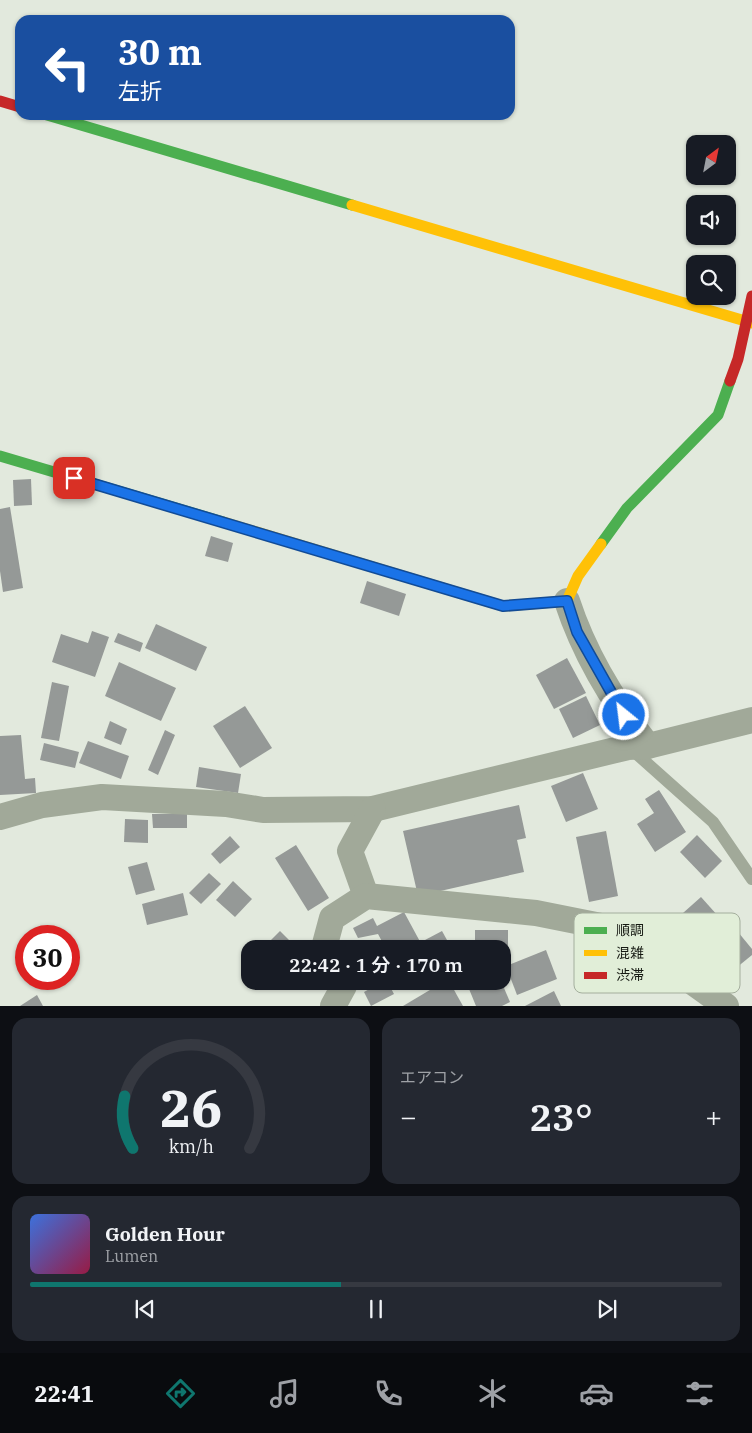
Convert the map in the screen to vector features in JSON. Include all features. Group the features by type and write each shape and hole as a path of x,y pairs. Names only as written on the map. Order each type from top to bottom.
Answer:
{"street":[{"path":"0,101 15,106"},
{"path":"64,120 748,322"},
{"path":"638,746 619,707 577,632 567,601 578,576 627,508 718,414 738,359 748,322 752,296"},
{"path":"0,456 503,606 567,601"},
{"path":"0,817 42,805 102,797 226,804 264,810 373,809 752,720"},
{"path":"366,896 350,851 373,809"},
{"path":"326,940 332,918 366,896 536,913 574,921"},
{"path":"708,993 726,1006"}],"lane":[{"path":"638,746 713,822 752,879"}],"building":[{"path":"31,479 32,505 14,506 13,480"},
{"path":"10,507 23,588 3,592 0,571 0,509"},
{"path":"211,536 233,543 228,562 205,556"},
{"path":"367,581 406,594 399,616 360,603"},
{"path":"156,624 207,647 196,671 145,648"},
{"path":"92,631 109,637 95,677 52,662 61,634 88,643"},
{"path":"118,633 143,643 140,652 114,642"},
{"path":"567,658 586,693 554,709 536,675"},
{"path":"119,662 176,688 161,721 105,696"},
{"path":"52,682 69,686 59,741 41,738"},
{"path":"586,696 600,725 573,738 559,709"},
{"path":"245,706 272,748 240,768 213,726"},
{"path":"110,721 127,729 121,745 104,738"},
{"path":"165,730 175,735 158,775 148,770"},
{"path":"21,735 25,779 35,778 36,793 0,795 0,736"},
{"path":"88,741 129,756 121,779 79,763"},
{"path":"44,743 79,752 75,768 40,760"},
{"path":"199,767 241,774 238,793 196,787"},
{"path":"583,773 598,809 566,822 551,786"},
{"path":"659,790 686,832 655,852 637,824 654,813 645,799"},
{"path":"519,805 526,838 517,840 524,872 418,896 403,831"},
{"path":"152,814 187,814 187,828 153,828"},
{"path":"125,819 148,820 148,843 124,842"},
{"path":"606,831 618,896 589,902 576,837"},
{"path":"697,835 722,861 705,878 680,852"},
{"path":"230,836 240,847 220,864 211,854"},
{"path":"296,845 329,898 308,911 275,858"},
{"path":"147,862 155,890 136,895 128,867"},
{"path":"209,873 221,884 201,904 189,893"},
{"path":"233,881 252,899 235,917 216,900"},
{"path":"183,893 188,915 147,925 142,904"},
{"path":"701,897 715,913 683,913"},
{"path":"404,912 419,940 381,940 378,934 358,938 353,928 373,918 377,926"},
{"path":"475,930 508,930 508,940 475,940"},
{"path":"280,931 289,940 271,940"},
{"path":"442,931 447,940 425,940"},
{"path":"740,934 752,949 752,955 740,965"},
{"path":"546,950 557,979 517,995 511,979 511,964"},
{"path":"368,990 392,990 394,994 371,1006 364,992"},
{"path":"430,990 454,990 463,1006 403,1006"},
{"path":"469,990 505,990 510,1002 502,1006 476,1006"},
{"path":"554,991 561,1006 525,1006"},
{"path":"37,995 43,1006 20,1006"}],"traffic: fast":[{"path":"64,120 352,205"},
{"path":"601,544 627,508 718,415 730,381"},
{"path":"0,456 223,522"}],"traffic: slow":[{"path":"352,205 752,323"},
{"path":"223,522 503,606 567,601 578,576 601,544"}],"traffic: jam":[{"path":"0,101 15,106"},
{"path":"730,381 738,359 752,296"}],"route":[{"path":"74,478 503,606 567,601 577,632 624,715"}]}
